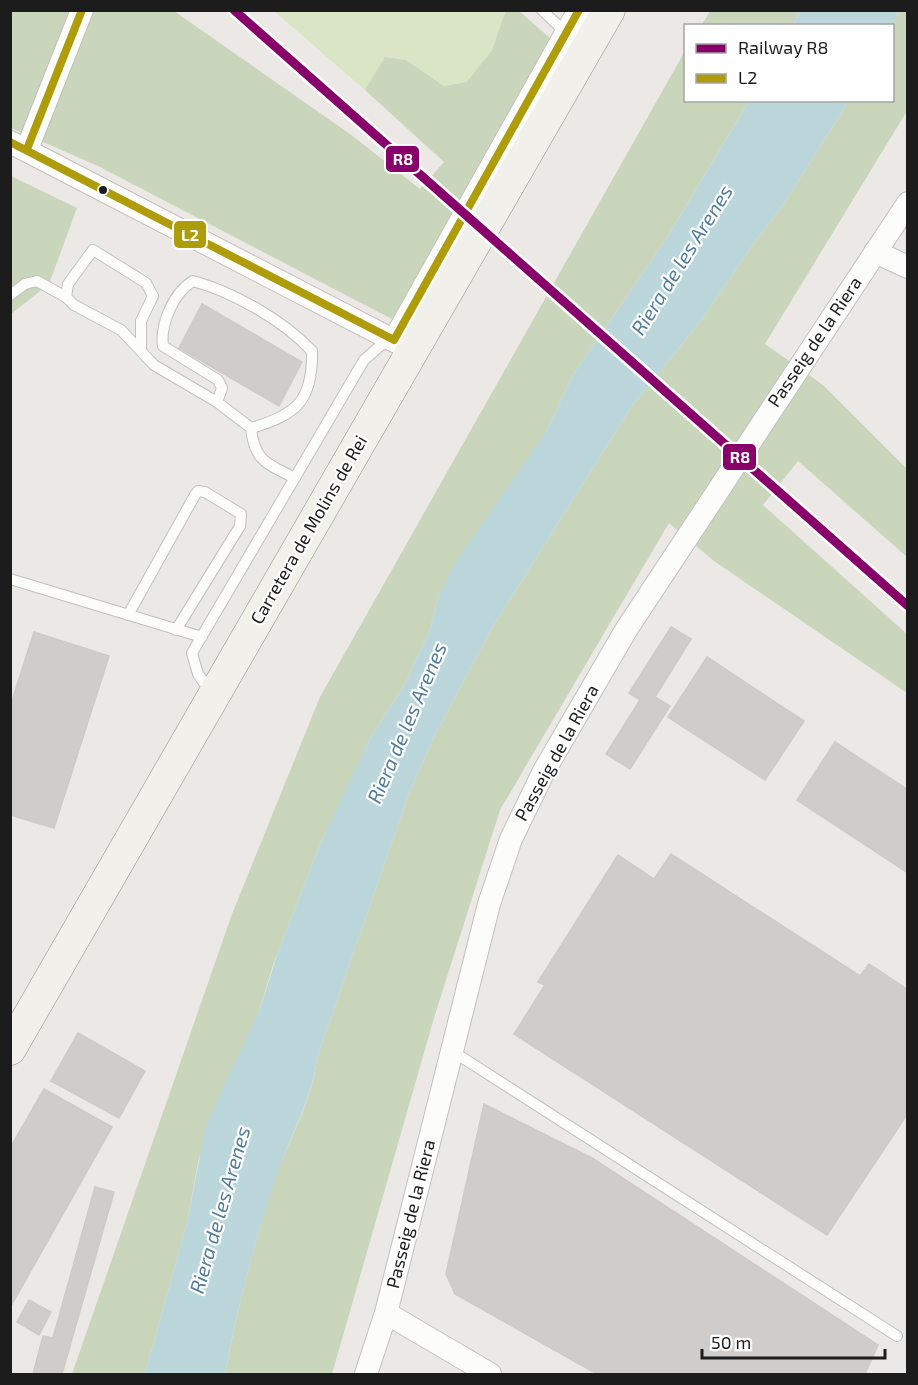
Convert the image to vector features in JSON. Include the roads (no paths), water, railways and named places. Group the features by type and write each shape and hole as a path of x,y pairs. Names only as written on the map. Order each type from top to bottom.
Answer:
{"main road":[{"name":"Carretera de Molins de Rei","path":"10,1049 214,697 403,345 609,10"}],"street":[{"path":"82,10 19,145 403,345"},
{"name":"Carretera de Molins de Rei","path":"403,345 579,10"},
{"name":"Passeig de la Riera","path":"366,1374 386,1313 489,904 511,838 544,771 651,590 908,203"},
{"path":"875,252 908,267"},
{"path":"386,1313 490,1374"}],"lane":[{"path":"543,10 566,33"},
{"path":"66,297 68,284 93,250 146,283 153,296 141,321 141,351"},
{"path":"10,295 25,284 38,281 66,297 74,305 121,330 154,365 217,402 251,428 253,445 262,462 295,478"},
{"path":"217,402 222,388 218,380 163,346 161,334 167,317 184,286 193,281 217,288 295,333 312,351 312,377 302,399 280,420 251,428"},
{"path":"214,697 198,674 192,653 364,360 380,346 403,345"},
{"path":"128,615 195,495 198,491 205,492 241,514 242,518 240,526 176,630"},
{"path":"10,579 201,638"},
{"path":"452,1051 897,1336"}],"water":[{"path":"800,10 900,11 893,24 793,24"},
{"name":"Riera de les Arenes","path":"748,102 848,102 785,202 703,318 632,406 492,628 434,737 409,793 317,1058 306,1103 282,1160 269,1199 247,1274 225,1374 145,1374 187,1223 206,1125 260,1009 278,952 321,842 371,737 405,684 430,630 438,598 452,568 547,430 573,375 668,236"}],"rail line":[{"name":"R8","path":"234,10 908,606"}]}
